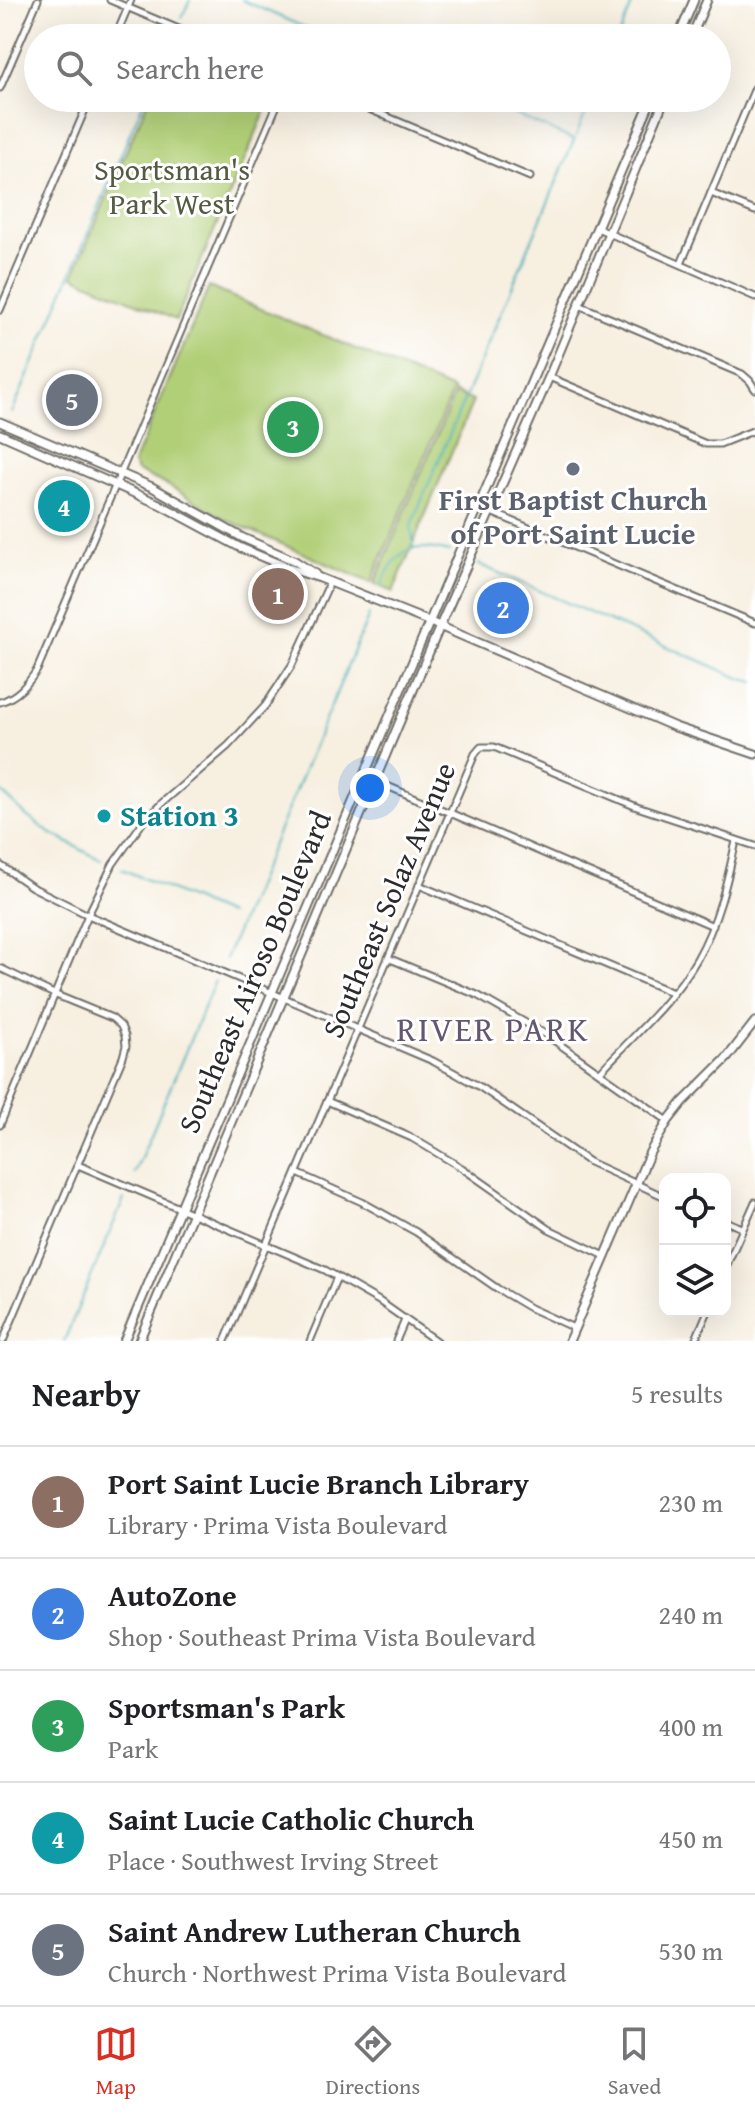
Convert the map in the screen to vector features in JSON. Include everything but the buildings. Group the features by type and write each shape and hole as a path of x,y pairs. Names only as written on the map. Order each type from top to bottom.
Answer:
{"main road":[{"path":"684,24 694,0"},
{"path":"697,24 707,0"},
{"name":"Southeast Airoso Boulevard","path":"124,1341 646,112"},
{"name":"Southeast Airoso Boulevard","path":"139,1341 659,112"},
{"path":"0,422 152,487 245,539 295,561 320,578"},
{"path":"0,434 159,504 232,545 440,626 675,727 755,754"},
{"path":"317,887 329,892"},
{"path":"569,1341 635,1185 668,1121 727,1058 755,1022"},
{"path":"229,1096 240,1101"}],"street":[{"path":"28,24 38,0"},
{"path":"110,0 166,24"},
{"path":"121,24 131,0"},
{"path":"0,88 24,32"},
{"path":"681,264 755,88"},
{"path":"0,310 84,112"},
{"path":"0,702 24,689 37,670 274,112"},
{"path":"376,112 530,177"},
{"path":"711,193 755,211"},
{"path":"597,228 755,297"},
{"path":"578,305 742,374 755,389"},
{"path":"549,377 706,444 720,444 755,430"},
{"path":"479,507 755,623"},
{"path":"0,1125 88,915 113,864 143,822 256,717 279,686 304,641 330,582"},
{"name":"Southeast Solaz Avenue","path":"225,1341 450,812 475,754 481,747 494,747 637,807 755,846"},
{"path":"364,776 713,926"},
{"path":"600,1072 673,993 696,960 713,926 736,841"},
{"path":"0,865 32,887 88,915 433,1061 480,1087 589,1162 659,1195"},
{"path":"419,885 673,993"},
{"path":"388,958 477,995 545,1034 668,1121"},
{"path":"0,968 112,1018 121,1026 126,1046 3,1341"},
{"path":"327,1101 412,1138 462,1168 549,1229 605,1256"},
{"path":"78,1165 337,1277 379,1301 436,1341"},
{"path":"297,1173 362,1202 416,1232 498,1289 574,1328"},
{"path":"731,1255 755,1202"},
{"path":"731,1223 742,1228"},
{"path":"310,1341 337,1277"},
{"path":"695,1341 705,1317"},
{"path":"396,1341 405,1320"}],"green space":[{"name":"Sportsman's Park West","path":"143,112 265,112 176,320 73,276"},
{"path":"209,287 453,390 371,583 229,521 137,471 133,464"},
{"path":"455,393 473,401 393,592 374,584"}],"waterway":[{"path":"182,17 190,0"},
{"path":"242,0 297,24"},
{"path":"624,24 634,0"},
{"path":"12,413 139,112"},
{"path":"509,112 572,139"},
{"path":"414,548 411,527 418,509 586,112"},
{"path":"381,586 393,564 406,551 424,548 449,552"},
{"path":"478,564 755,682"},
{"path":"225,959 369,615"},
{"path":"0,791 50,833 101,860"},
{"path":"122,869 228,915"},
{"path":"134,1174 215,981"},
{"path":"64,1341 124,1199"}],"place":[{"name":"Saint Andrew Lutheran Church","path":"72,400"},
{"name":"Sportsman's Park","path":"293,427"},
{"name":"First Baptist Church of Port Saint Lucie","path":"573,469"},
{"name":"Saint Lucie Catholic Church","path":"64,506"},
{"name":"Port Saint Lucie Branch Library","path":"278,594"},
{"name":"AutoZone","path":"503,608"},
{"name":"Station 3","path":"104,816"}],"district":[{"name":"RIVER PARK","path":"493,1029"}]}
